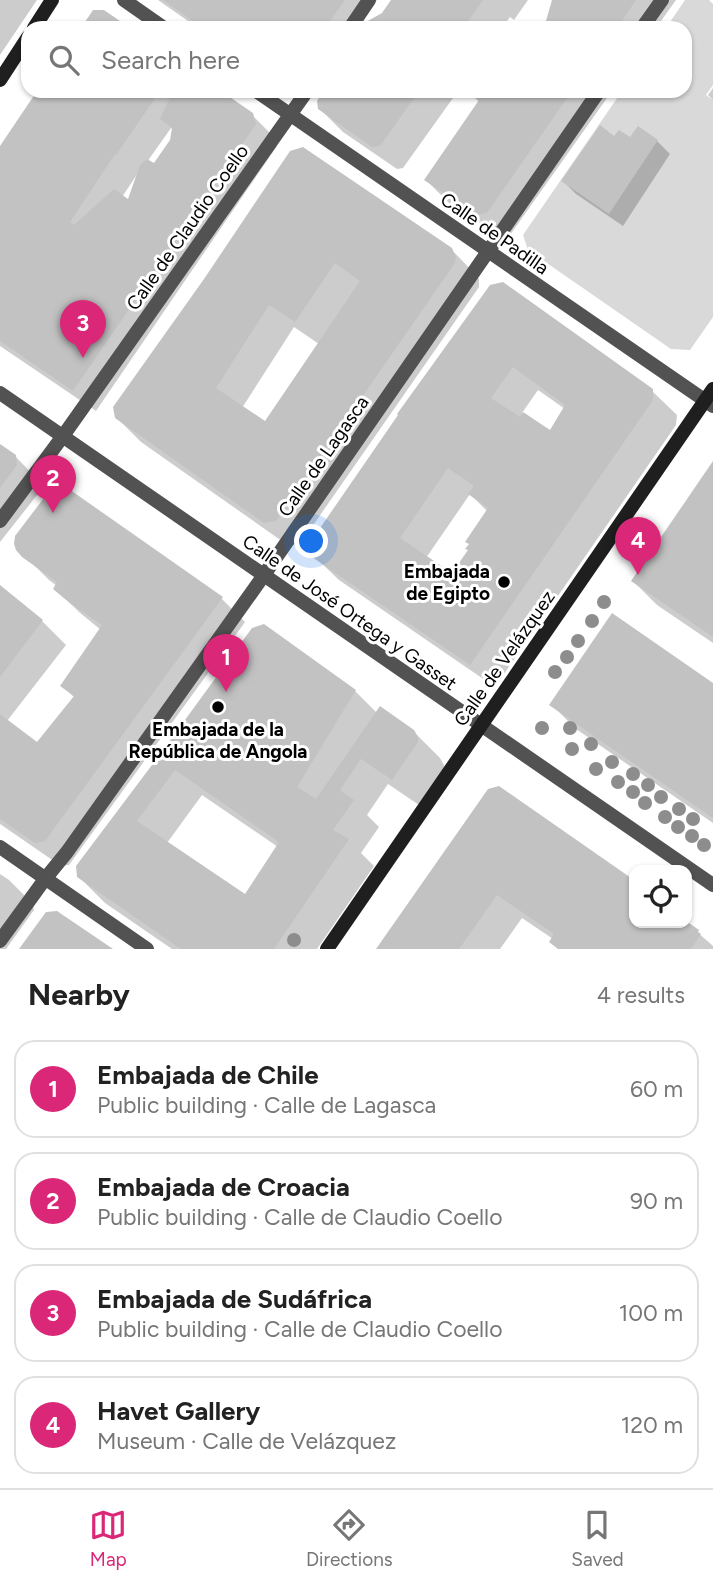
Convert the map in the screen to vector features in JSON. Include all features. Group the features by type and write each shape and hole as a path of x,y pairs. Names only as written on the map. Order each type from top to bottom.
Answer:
{"main road":[{"path":"38,21 52,0"},
{"path":"0,79 21,48"},
{"name":"Calle de Velázquez","path":"327,949 710,399"}],"street":[{"path":"124,0 154,21"},
{"path":"355,21 369,0"},
{"path":"647,21 662,0"},
{"name":"Calle de Padilla","path":"266,98 710,399"},
{"name":"Calle de Claudio Coello","path":"0,522 302,98"},
{"name":"Calle de Lagasca","path":"0,942 264,575 594,98"},
{"name":"Calle de José Ortega y Gasset","path":"0,393 713,885"},
{"path":"0,847 147,949"}],"shaded area":[{"path":"685,0 709,0 713,4 713,85 706,95 713,100 713,317 690,350 671,349 528,250 523,235 617,98 692,98 692,21 671,21"}],"building":[{"path":"163,0 345,0 330,21 193,21"},
{"path":"391,0 483,0 468,21 368,21 382,13"},
{"path":"552,0 636,0 622,21 546,21"},
{"path":"93,10 104,10 120,21 86,21"},
{"path":"32,98 155,98 70,222 74,225 114,189 128,199 140,165 147,159 154,163 170,140 172,128 160,119 170,98 231,98 253,113 256,124 73,391 0,341 0,146"},
{"path":"319,98 414,98 380,146 372,147 318,109"},
{"path":"477,98 567,98 487,213 476,215 424,180 479,100"},
{"path":"600,125 614,136 619,130 630,137 638,126 658,140 609,214 561,181"},
{"path":"303,147 452,248 456,258 276,521 264,523 115,418 113,407 290,151","holes":["335,263 360,281 265,421 216,388 269,305 295,322"]},
{"path":"503,282 653,389 653,400 470,665 312,557 307,547 397,414 490,285","holes":["513,367 565,405 550,430 523,412 520,417 491,398","448,468 474,486 468,494 488,508 465,542 469,544 465,549 468,550 452,573 400,538"]},
{"path":"0,444 16,455 17,465 0,488"},
{"path":"713,461 713,637 631,581"},
{"path":"59,486 66,487 223,597 45,841 35,843 0,819 0,714 37,742 74,696 60,686 102,625 53,589 57,582 22,557 14,544 15,536 50,490"},
{"path":"0,585 43,620 0,677"},
{"path":"612,613 713,683 713,818 549,705"},
{"path":"264,624 356,690 297,787 316,799 380,706 414,730 418,742 392,780 361,759 340,790 354,800 333,830 349,839 274,949 181,949 77,877 76,866 252,628","holes":["175,770 279,842 245,894 137,821"]},
{"path":"499,786 629,877 629,928 692,928 692,925 701,934 691,949 558,949 549,942 554,934 497,895 459,949 376,949 488,789"},
{"path":"57,911 113,949 19,949 46,912"}],"place":[{"name":"Embajada de Sudáfrica","path":"83,358"},
{"name":"Embajada de Croacia","path":"53,513"},
{"name":"Havet Gallery","path":"638,575"},
{"name":"Embajada de Egipto","path":"504,582"},
{"name":"Embajada de Chile","path":"226,692"},
{"name":"Embajada de la República de Angola","path":"218,707"}]}
